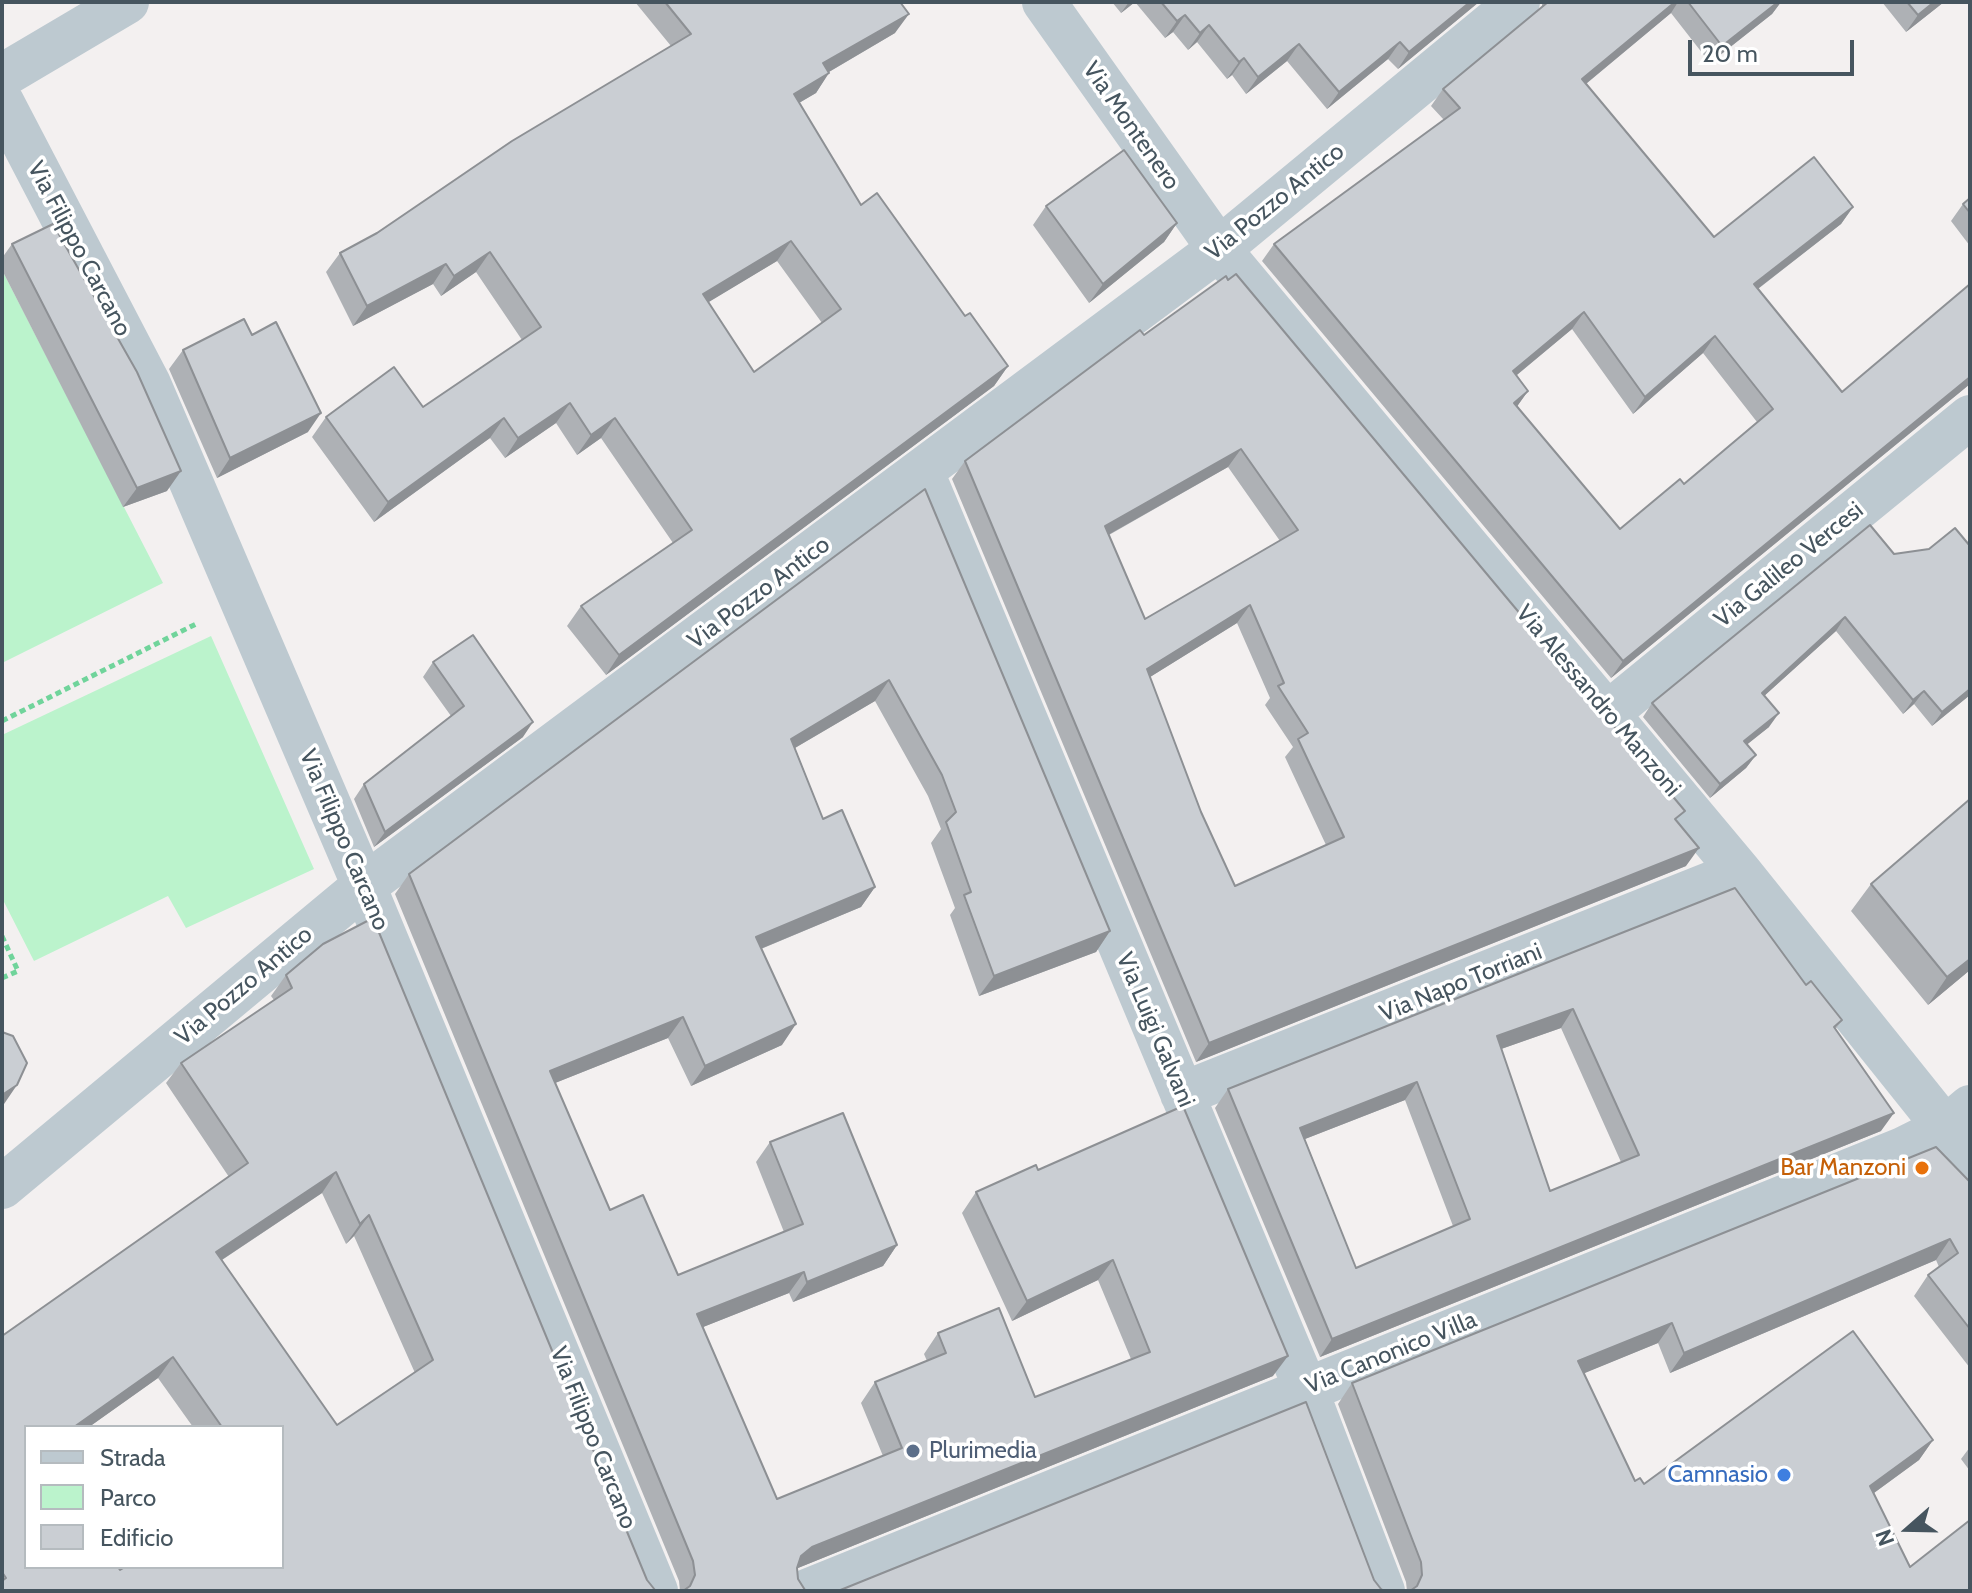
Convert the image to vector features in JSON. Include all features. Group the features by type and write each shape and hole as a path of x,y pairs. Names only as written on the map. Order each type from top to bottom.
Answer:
{"street":[{"path":"2,76 127,2"},
{"name":"Via Montenero","path":"1044,2 1219,249"},
{"name":"Via Pozzo Antico","path":"2,1187 364,886 1219,249 1518,2"},
{"name":"Via Filippo Carcano","path":"2,102 149,384 364,886 656,1591"},
{"name":"Via Alessandro Manzoni","path":"1219,249 1740,872 1962,1131"},
{"name":"Via Galileo Vercesi","path":"1608,713 1970,417"},
{"name":"Via Luigi Galvani","path":"922,472 1305,1387 1383,1591"},
{"name":"Via Napo Torriani","path":"1182,1094 1740,872"},
{"name":"Via Canonico Villa","path":"807,1591 1305,1387 1903,1149 1962,1131"}],"path":[{"path":"2,721 199,622"},
{"path":"2,936 18,971 2,978"}],"green space":[{"path":"2,270 163,583 2,663"},
{"path":"211,636 314,869 186,928 168,896 34,961 2,898 2,735"}],"building":[{"path":"665,2 900,2 909,14 823,63 829,73 794,94 861,205 877,193 965,316 970,313 1008,366 619,655 581,606 692,530 615,418 591,435 570,403 518,438 504,418 388,502 326,417 394,367 423,407 541,327 490,252 454,276 446,264 367,306 340,253 377,233 512,141 691,34","holes":["791,241 841,309 754,372 703,294"]},
{"path":"1161,2 1470,2 1409,52 1400,42 1339,92 1299,44 1258,77 1244,58 1239,62 1209,25 1200,33 1185,15 1177,21"},
{"path":"1548,2 1675,2 1582,79 1714,237 1814,157 1853,207 1754,284 1842,392 1970,284 1970,377 1623,661 1274,244 1460,108 1443,89","holes":["1584,312 1645,397 1715,336 1773,409 1684,484 1680,479 1620,529 1514,403 1528,391 1513,371"]},
{"path":"1688,2 1778,2 1722,46"},
{"path":"1907,2 1934,2 1918,15"},
{"path":"1124,150 1177,223 1103,284 1046,206"},
{"path":"1970,198 1970,213 1963,204"},
{"path":"53,224 137,372 181,471 137,488 12,244"},
{"path":"1236,274 1685,811 1675,819 1699,848 1209,1043 965,461 1140,330 1144,335 1226,276 1228,280","holes":["1241,449 1298,530 1145,619 1105,526","1250,605 1284,683 1278,686 1308,733 1298,739 1344,837 1235,886 1201,812 1147,669"]},
{"path":"244,319 252,335 276,322 321,413 230,458 183,350"},
{"path":"925,489 1110,931 994,976 964,895 971,892 946,822 956,812 942,775 889,680 791,739 823,819 842,810 875,887 756,937 796,1024 705,1066 683,1017 550,1071 610,1210 643,1195 678,1275 803,1224 770,1142 843,1113 897,1245 807,1282 804,1272 697,1314 777,1499 902,1448 875,1382 946,1353 938,1333 999,1308 1035,1397 1150,1352 1113,1260 1027,1301 976,1192 1036,1165 1038,1170 1183,1106 1288,1356 812,1547 801,1556 797,1568 798,1579 808,1591 683,1591 690,1586 695,1575 693,1561 409,874"},
{"path":"1870,525 1894,554 1929,549 1955,528 1970,546 1970,689 1942,712 1924,691 1913,700 1845,617 1762,693 1779,713 1744,741 1756,755 1720,784 1652,703"},
{"path":"473,635 533,722 385,832 364,784 464,706 433,662"},
{"path":"1970,799 1970,959 1947,977 1871,884"},
{"path":"1735,888 1806,985 1811,981 1842,1020 1834,1027 1894,1113 1332,1339 1228,1089","holes":["1573,1009 1639,1155 1550,1191 1497,1036","1417,1082 1470,1219 1356,1268 1300,1128"]},
{"path":"373,918 647,1580 657,1591 2,1591 2,1581 6,1578 2,1572 2,1336 248,1163 181,1063 292,988 286,975 323,944","holes":["336,1172 360,1224 369,1215 433,1360 337,1425 216,1252"]},
{"path":"2,1032 13,1036 27,1063 17,1085 2,1095"},
{"path":"1936,1147 1970,1182 1970,1329 1928,1275 1958,1253 1950,1239 1684,1353 1672,1323 1578,1361 1635,1481 1640,1478 1644,1484 1853,1331 1933,1440 1870,1486 1910,1567 1970,1520 1970,1591 1410,1591 1417,1586 1422,1575 1421,1562 1352,1383"},
{"path":"1306,1402 1374,1580 1384,1591 838,1591"}],"place":[{"name":"Bar Manzoni","path":"1922,1168"},
{"name":"Plurimedia","path":"913,1451"},
{"name":"Camnasio","path":"1784,1475"}]}
